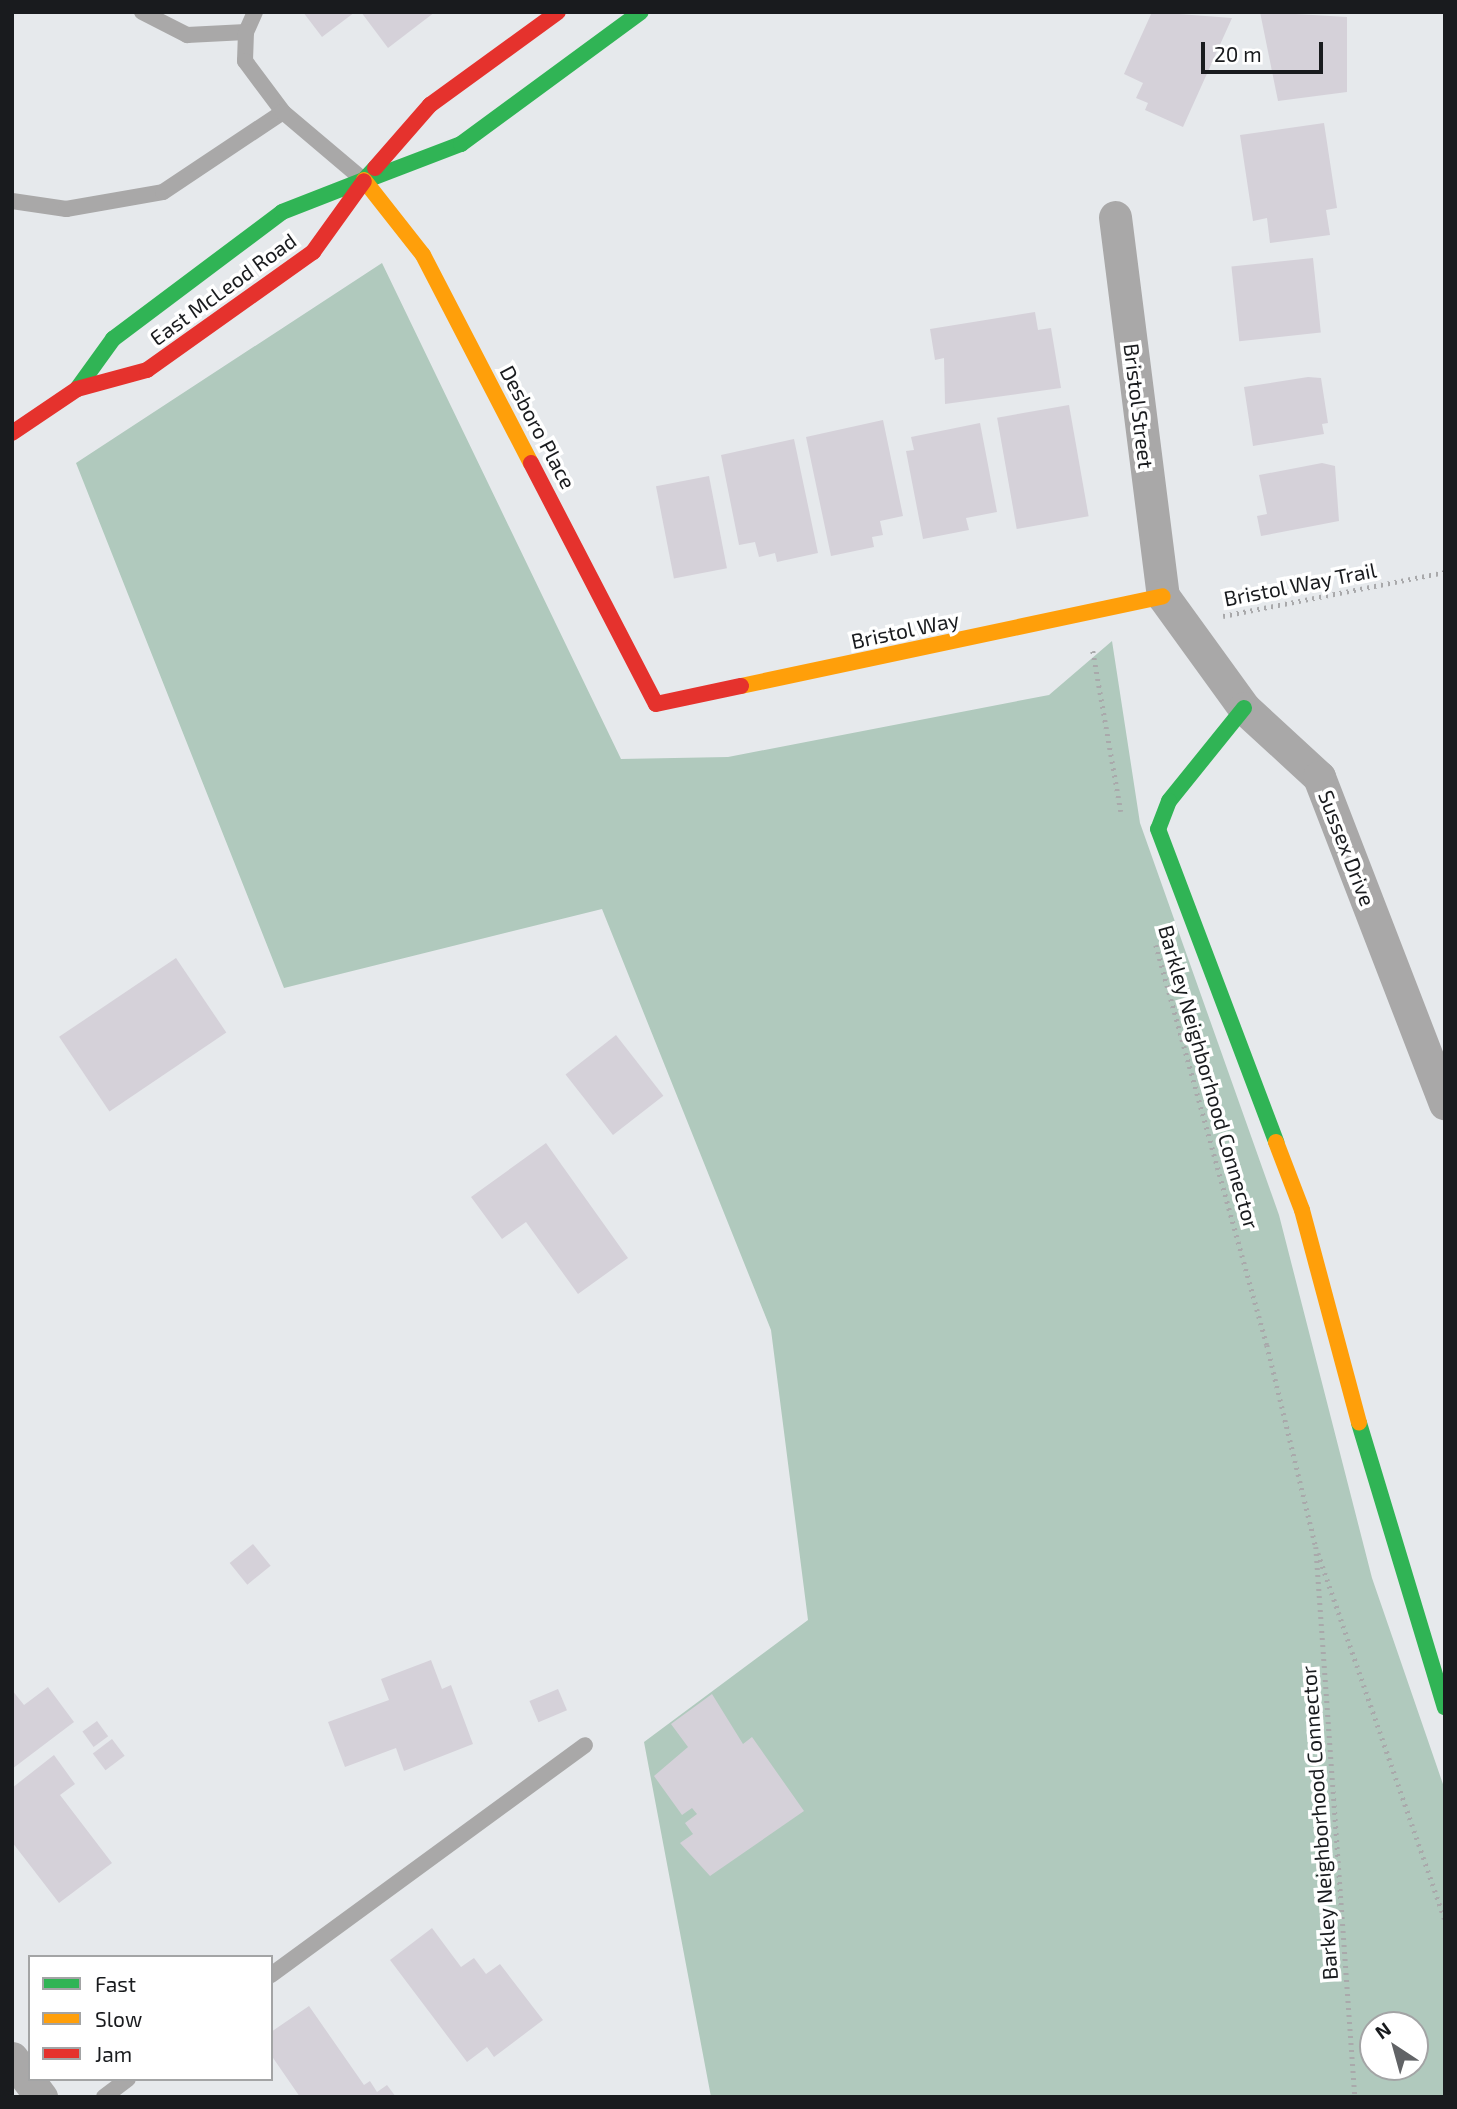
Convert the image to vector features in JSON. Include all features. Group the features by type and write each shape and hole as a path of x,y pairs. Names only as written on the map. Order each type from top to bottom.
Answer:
{"street":[{"name":"East McLeod Road","path":"76,389 147,370 313,252 364,180 430,105 558,12"},
{"name":"East McLeod Road","path":"12,433 76,389 113,339 282,212 461,144 641,12"},
{"name":"Desboro Place","path":"364,180 423,256 656,704"},
{"name":"Bristol Street","path":"1115,217 1163,596"},
{"name":"Bristol Way","path":"656,704 1163,596"},
{"name":"Sussex Drive","path":"1163,596 1244,708 1319,777 1445,1103"},
{"path":"1244,708 1169,801 1158,829 1303,1210 1395,1559 1445,1707"},
{"path":"13,2060 28,2080"},
{"path":"29,2081 41,2097"}],"lane":[{"path":"142,12 187,35 246,32"},
{"path":"255,12 246,32 245,61 283,112 364,180"},
{"path":"12,201 65,209 163,192 283,112"},
{"path":"273,1974 585,1745"},
{"path":"104,2097 125,2081"}],"path":[{"name":"Bristol Way Trail","path":"1218,617 1445,572"},
{"path":"1086,612 1124,826"},
{"name":"Barkley Neighborhood Connector","path":"1152,933 1267,1345 1315,1547 1445,1919"},
{"name":"Barkley Neighborhood Connector","path":"1315,1547 1355,2097"}],"green space":[{"path":"382,263 621,759 728,757 1049,695 1112,641 1140,823 1279,1215 1372,1578 1445,1790 1445,2097 711,2097 644,1742 808,1620 771,1330 602,909 284,988 76,463"}],"building":[{"path":"303,12 355,12 322,37"},
{"path":"361,12 435,12 388,48"},
{"path":"1152,12 1232,18 1183,127 1145,110 1148,103 1136,98 1143,83 1124,74"},
{"path":"1260,12 1347,17 1347,92 1278,101"},
{"path":"1324,123 1337,208 1326,210 1330,235 1270,243 1267,218 1253,221 1240,135"},
{"path":"1313,258 1321,333 1239,341 1231,267"},
{"path":"1035,312 1038,330 1051,328 1061,388 945,404 944,358 935,360 930,329"},
{"path":"1308,377 1321,378 1328,423 1322,424 1324,434 1253,446 1244,387"},
{"path":"1069,405 1089,516 1017,529 997,418"},
{"path":"883,420 903,516 880,521 883,535 872,537 874,547 831,556 806,437"},
{"path":"980,423 997,512 966,518 969,530 923,539 906,451 914,450 911,437"},
{"path":"794,439 818,553 777,562 775,553 759,557 755,542 739,545 721,455"},
{"path":"1322,463 1335,466 1339,521 1261,536 1257,516 1267,514 1259,475"},
{"path":"709,476 727,568 674,579 656,486"},
{"path":"176,958 226,1033 109,1111 59,1037"},
{"path":"616,1035 663,1096 613,1135 566,1074"},
{"path":"546,1143 628,1258 578,1294 526,1222 502,1239 471,1197"},
{"path":"253,1544 271,1566 247,1585 230,1563"},
{"path":"431,1660 442,1689 451,1685 473,1744 404,1771 396,1748 345,1767 328,1722 389,1700 381,1679"},
{"path":"48,1687 74,1722 12,1769 12,1690 24,1705"},
{"path":"558,1689 567,1710 538,1722 529,1701"},
{"path":"712,1694 743,1744 752,1737 804,1811 710,1876 680,1843 693,1834 685,1823 697,1814 692,1808 682,1815 654,1776 688,1747 671,1724"},
{"path":"97,1721 108,1736 94,1747 82,1732"},
{"path":"112,1739 125,1756 105,1770 93,1753"},
{"path":"54,1755 75,1784 60,1795 112,1863 59,1903 12,1842 12,1788"},
{"path":"432,1928 461,1967 474,1958 486,1974 500,1964 543,2020 494,2057 487,2047 467,2062 390,1960"},
{"path":"309,2006 364,2085 370,2081 377,2092 387,2085 396,2097 300,2097 273,2058 273,2031"}],"traffic: fast":[{"path":"364,181 461,144 641,12"},
{"path":"77,389 113,339 282,212 364,180 375,168"},
{"path":"1244,708 1169,801 1158,829 1276,1142"},
{"path":"1359,1423 1445,1707"}],"traffic: slow":[{"path":"364,180 423,255 531,463"},
{"path":"741,686 1163,596"},
{"path":"1276,1142 1302,1210 1359,1423"}],"traffic: jam":[{"path":"375,168 430,105 558,12"},
{"path":"12,433 77,389 147,370 313,252 364,181"},
{"path":"531,463 656,704 741,686"}]}
